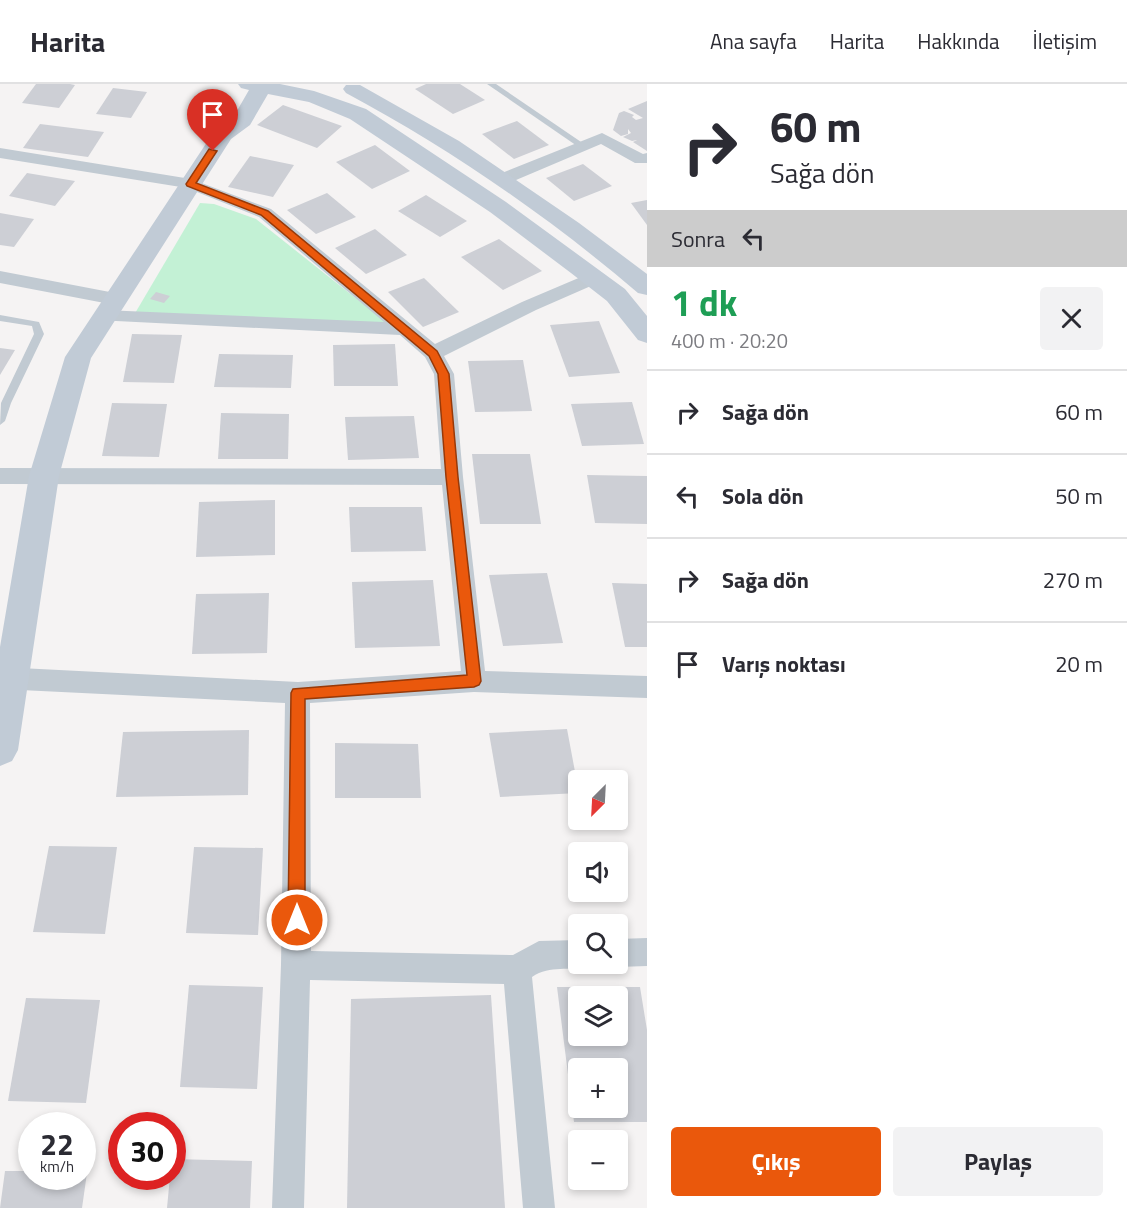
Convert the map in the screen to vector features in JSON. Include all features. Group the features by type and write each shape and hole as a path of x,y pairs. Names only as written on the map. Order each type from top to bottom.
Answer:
{"street":[{"path":"334,84 353,89 393,109 503,179 615,259 647,287"},
{"path":"0,750 6,678 44,476 78,357 224,135 242,120 255,85 314,97 358,114 498,207 594,278 616,295 647,334"},
{"path":"503,179 602,138 645,161"},
{"path":"0,153 191,184 265,213 433,353 444,374 452,477 474,681"},
{"path":"0,277 109,308 403,329"},
{"path":"433,353 529,306 594,278"},
{"path":"0,476 452,477"},
{"path":"6,678 298,693 474,681 647,687"},
{"path":"288,1208 296,966 298,693"},
{"path":"628,953 647,952"},
{"path":"296,966 517,970 539,955 568,954"},
{"path":"517,970 539,1208"}],"lane":[{"path":"491,84 584,146"},
{"path":"0,318 36,324 39,334 2,406 0,421"}],"green space":[{"path":"200,203 214,204 256,219 387,323 134,315"}],"building":[{"path":"36,84 75,85 59,108 22,103"},
{"path":"426,84 460,84 485,100 453,114 415,89"},
{"path":"113,88 147,92 131,118 96,114"},
{"path":"647,101 647,151 633,142 637,140 632,141 623,137 631,133 628,129 628,134 621,136 613,130 619,113 624,111 634,115 632,117 636,120 643,118 628,109"},
{"path":"283,105 342,126 317,148 257,125"},
{"path":"517,121 549,145 514,159 482,134"},
{"path":"40,124 104,132 88,157 23,148"},
{"path":"375,145 410,171 372,189 336,162"},
{"path":"250,156 294,165 273,197 228,187"},
{"path":"583,164 612,186 574,201 546,178"},
{"path":"27,173 75,181 55,206 9,196"},
{"path":"327,193 356,217 316,234 287,210"},
{"path":"426,195 467,221 440,237 398,211"},
{"path":"647,200 647,225 631,203"},
{"path":"0,213 34,219 14,247 0,245"},
{"path":"375,229 407,255 366,274 335,248"},
{"path":"499,239 542,271 503,290 461,257"},
{"path":"424,278 459,312 423,327 388,292"},
{"path":"156,292 170,296 164,303 150,299"},
{"path":"599,321 620,373 569,377 550,325"},
{"path":"132,334 182,335 174,383 123,382"},
{"path":"395,344 398,386 334,386 333,345"},
{"path":"0,348 15,350 0,375"},
{"path":"219,354 293,355 291,388 214,387"},
{"path":"523,360 532,411 475,412 468,361"},
{"path":"632,402 644,444 582,446 571,404"},
{"path":"112,403 167,404 159,457 102,456"},
{"path":"221,413 289,414 288,459 218,459"},
{"path":"414,416 419,458 348,460 345,417"},
{"path":"472,454 530,454 541,524 480,524"},
{"path":"587,475 647,476 647,524 595,523"},
{"path":"275,500 275,555 196,557 199,502"},
{"path":"349,507 422,507 426,551 351,552"},
{"path":"547,573 563,643 503,646 489,575"},
{"path":"433,580 440,646 355,648 352,582"},
{"path":"612,583 647,584 647,647 625,647"},
{"path":"269,593 267,653 192,654 196,594"},
{"path":"567,729 575,770 568,770 568,794 500,797 489,733"},
{"path":"249,730 248,795 116,797 123,732"},
{"path":"335,743 418,744 421,798 335,798"},
{"path":"49,846 117,847 105,934 33,932"},
{"path":"194,847 263,848 258,935 186,933"},
{"path":"189,985 263,987 257,1089 180,1087"},
{"path":"557,987 568,987 568,1046 628,1046 628,987 640,987 647,1030 647,1122 574,1122 573,1118 628,1118 628,1058 568,1058 568,1074"},
{"path":"491,995 505,1208 347,1208 351,999"},
{"path":"26,998 100,1000 86,1103 8,1101"},
{"path":"186,1159 252,1161 250,1208 167,1208 169,1190 186,1190"},
{"path":"5,1171 18,1171 18,1190 85,1190 82,1208 0,1208"}],"route":[{"path":"213,151 191,184 265,213 433,353 444,374 452,477 474,681 298,693 297,920"}]}
